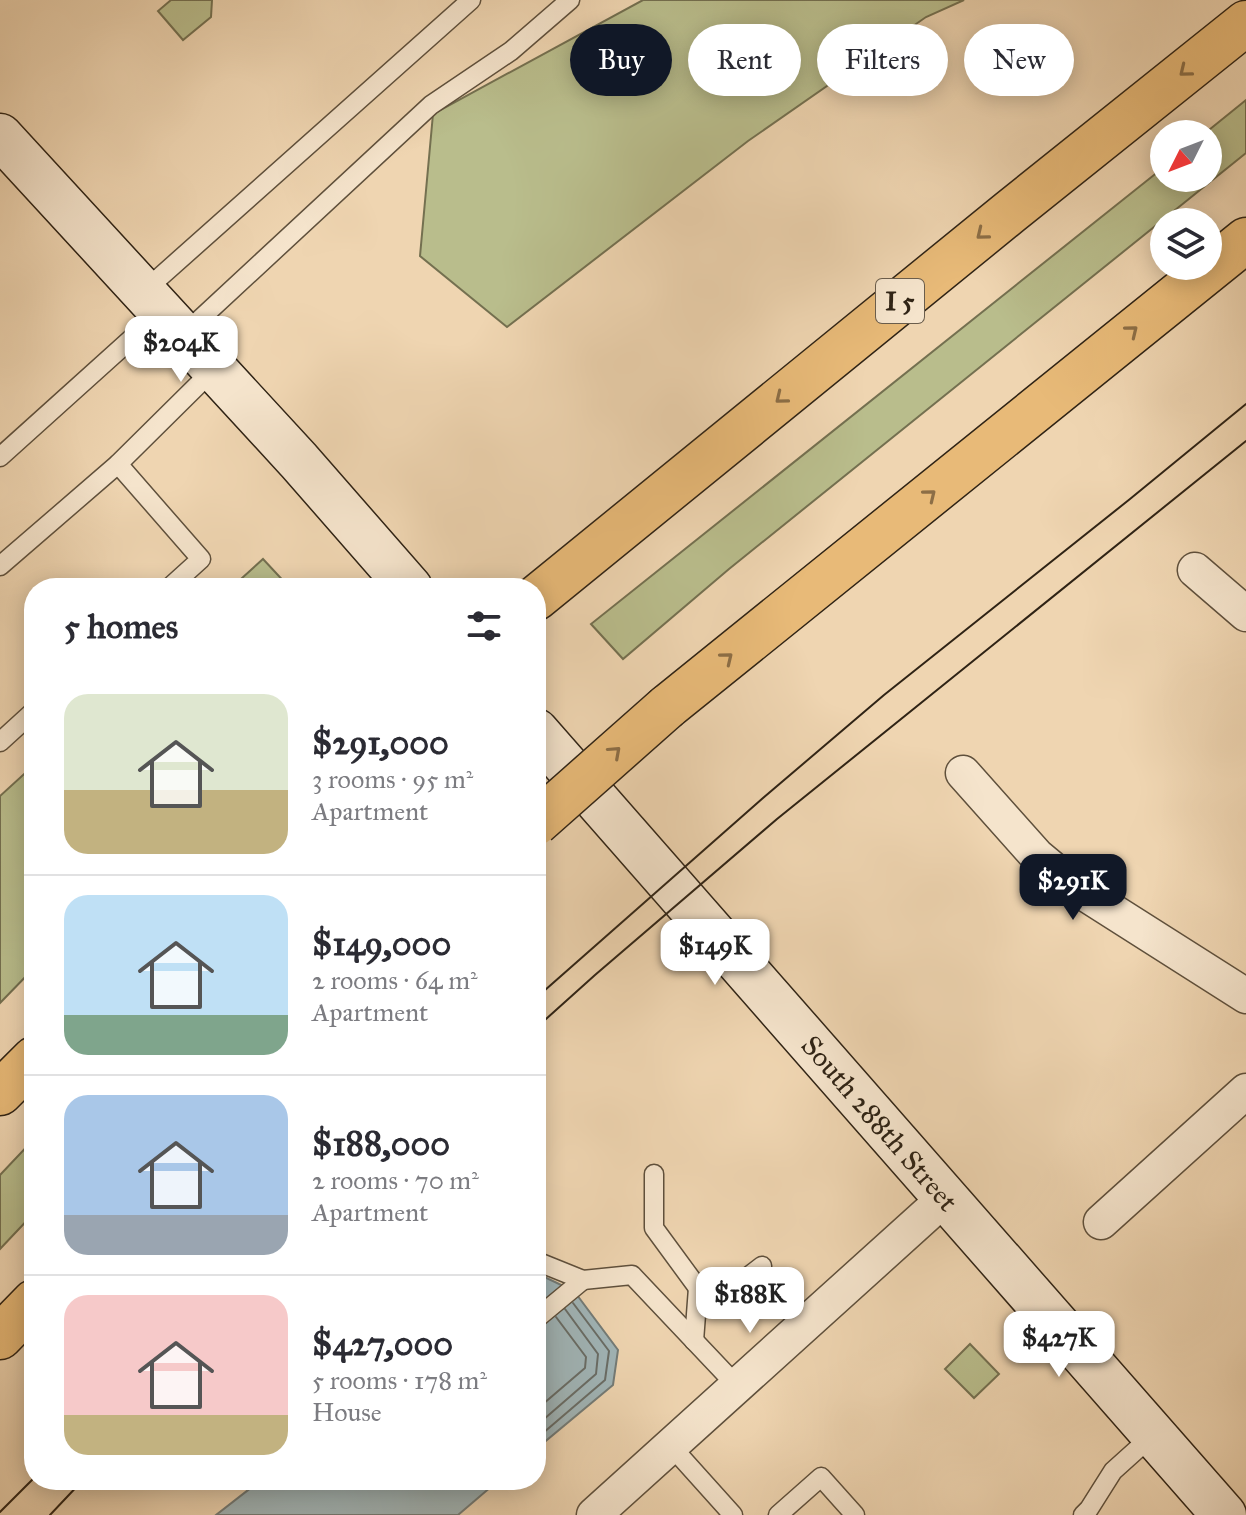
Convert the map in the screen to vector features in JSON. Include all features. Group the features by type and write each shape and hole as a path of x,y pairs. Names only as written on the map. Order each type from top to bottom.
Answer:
{"highway":[{"name":"I 5","path":"546,589 1246,23"},
{"path":"546,814 667,707 1246,240"},
{"path":"0,1093 24,1069"},
{"path":"0,1337 24,1312"}],"main road":[{"path":"0,136 299,461 401,578"},
{"name":"South 288th Street","path":"546,742 1224,1515"}],"street":[{"path":"1195,570 1246,614"},
{"path":"963,773 1037,856 1073,886 1246,996"},
{"path":"1101,1222 1246,1091"},
{"path":"594,1515 945,1198"}],"lane":[{"path":"0,457 162,313 471,0"},
{"path":"162,313 431,105 511,51 570,0"},
{"path":"0,566 118,464 214,369"},
{"path":"118,464 201,559 180,578"},
{"path":"0,742 24,720"},
{"path":"654,1174 654,1228 698,1288 694,1341"},
{"path":"546,1265 583,1280 632,1275 737,1386"},
{"path":"698,1288 732,1289 762,1266"},
{"path":"546,1311 583,1280"},
{"path":"1083,1515 1113,1471 1153,1435"},
{"path":"671,1446 733,1515"},
{"path":"778,1515 821,1477 855,1515"}],"green space":[{"path":"171,0 212,0 211,17 183,40 158,11"},
{"path":"643,0 964,0 916,24 817,24 817,93 748,141 507,327 420,256 433,114 570,40 570,96 672,96 672,24 599,24"},
{"path":"1246,100 1246,153 1222,172 1222,120"},
{"path":"1150,178 1150,192 1198,192 1178,208 1150,208 1150,230 729,569 623,659 591,624"},
{"path":"263,559 281,578 242,578"},
{"path":"24,774 24,978 0,1003 0,796"},
{"path":"24,1150 24,1224 0,1249 0,1175"},
{"path":"970,1344 999,1374 974,1398 945,1369"}],"water":[{"path":"546,1278 574,1291 618,1350 613,1385 546,1441"},
{"path":"248,1490 487,1490 458,1515 216,1515"}],"tram line":[{"path":"546,989 884,695 1246,404"},
{"path":"546,1019 777,819 1246,441"},
{"path":"0,1512 24,1488"},
{"path":"50,1515 74,1490"}]}
